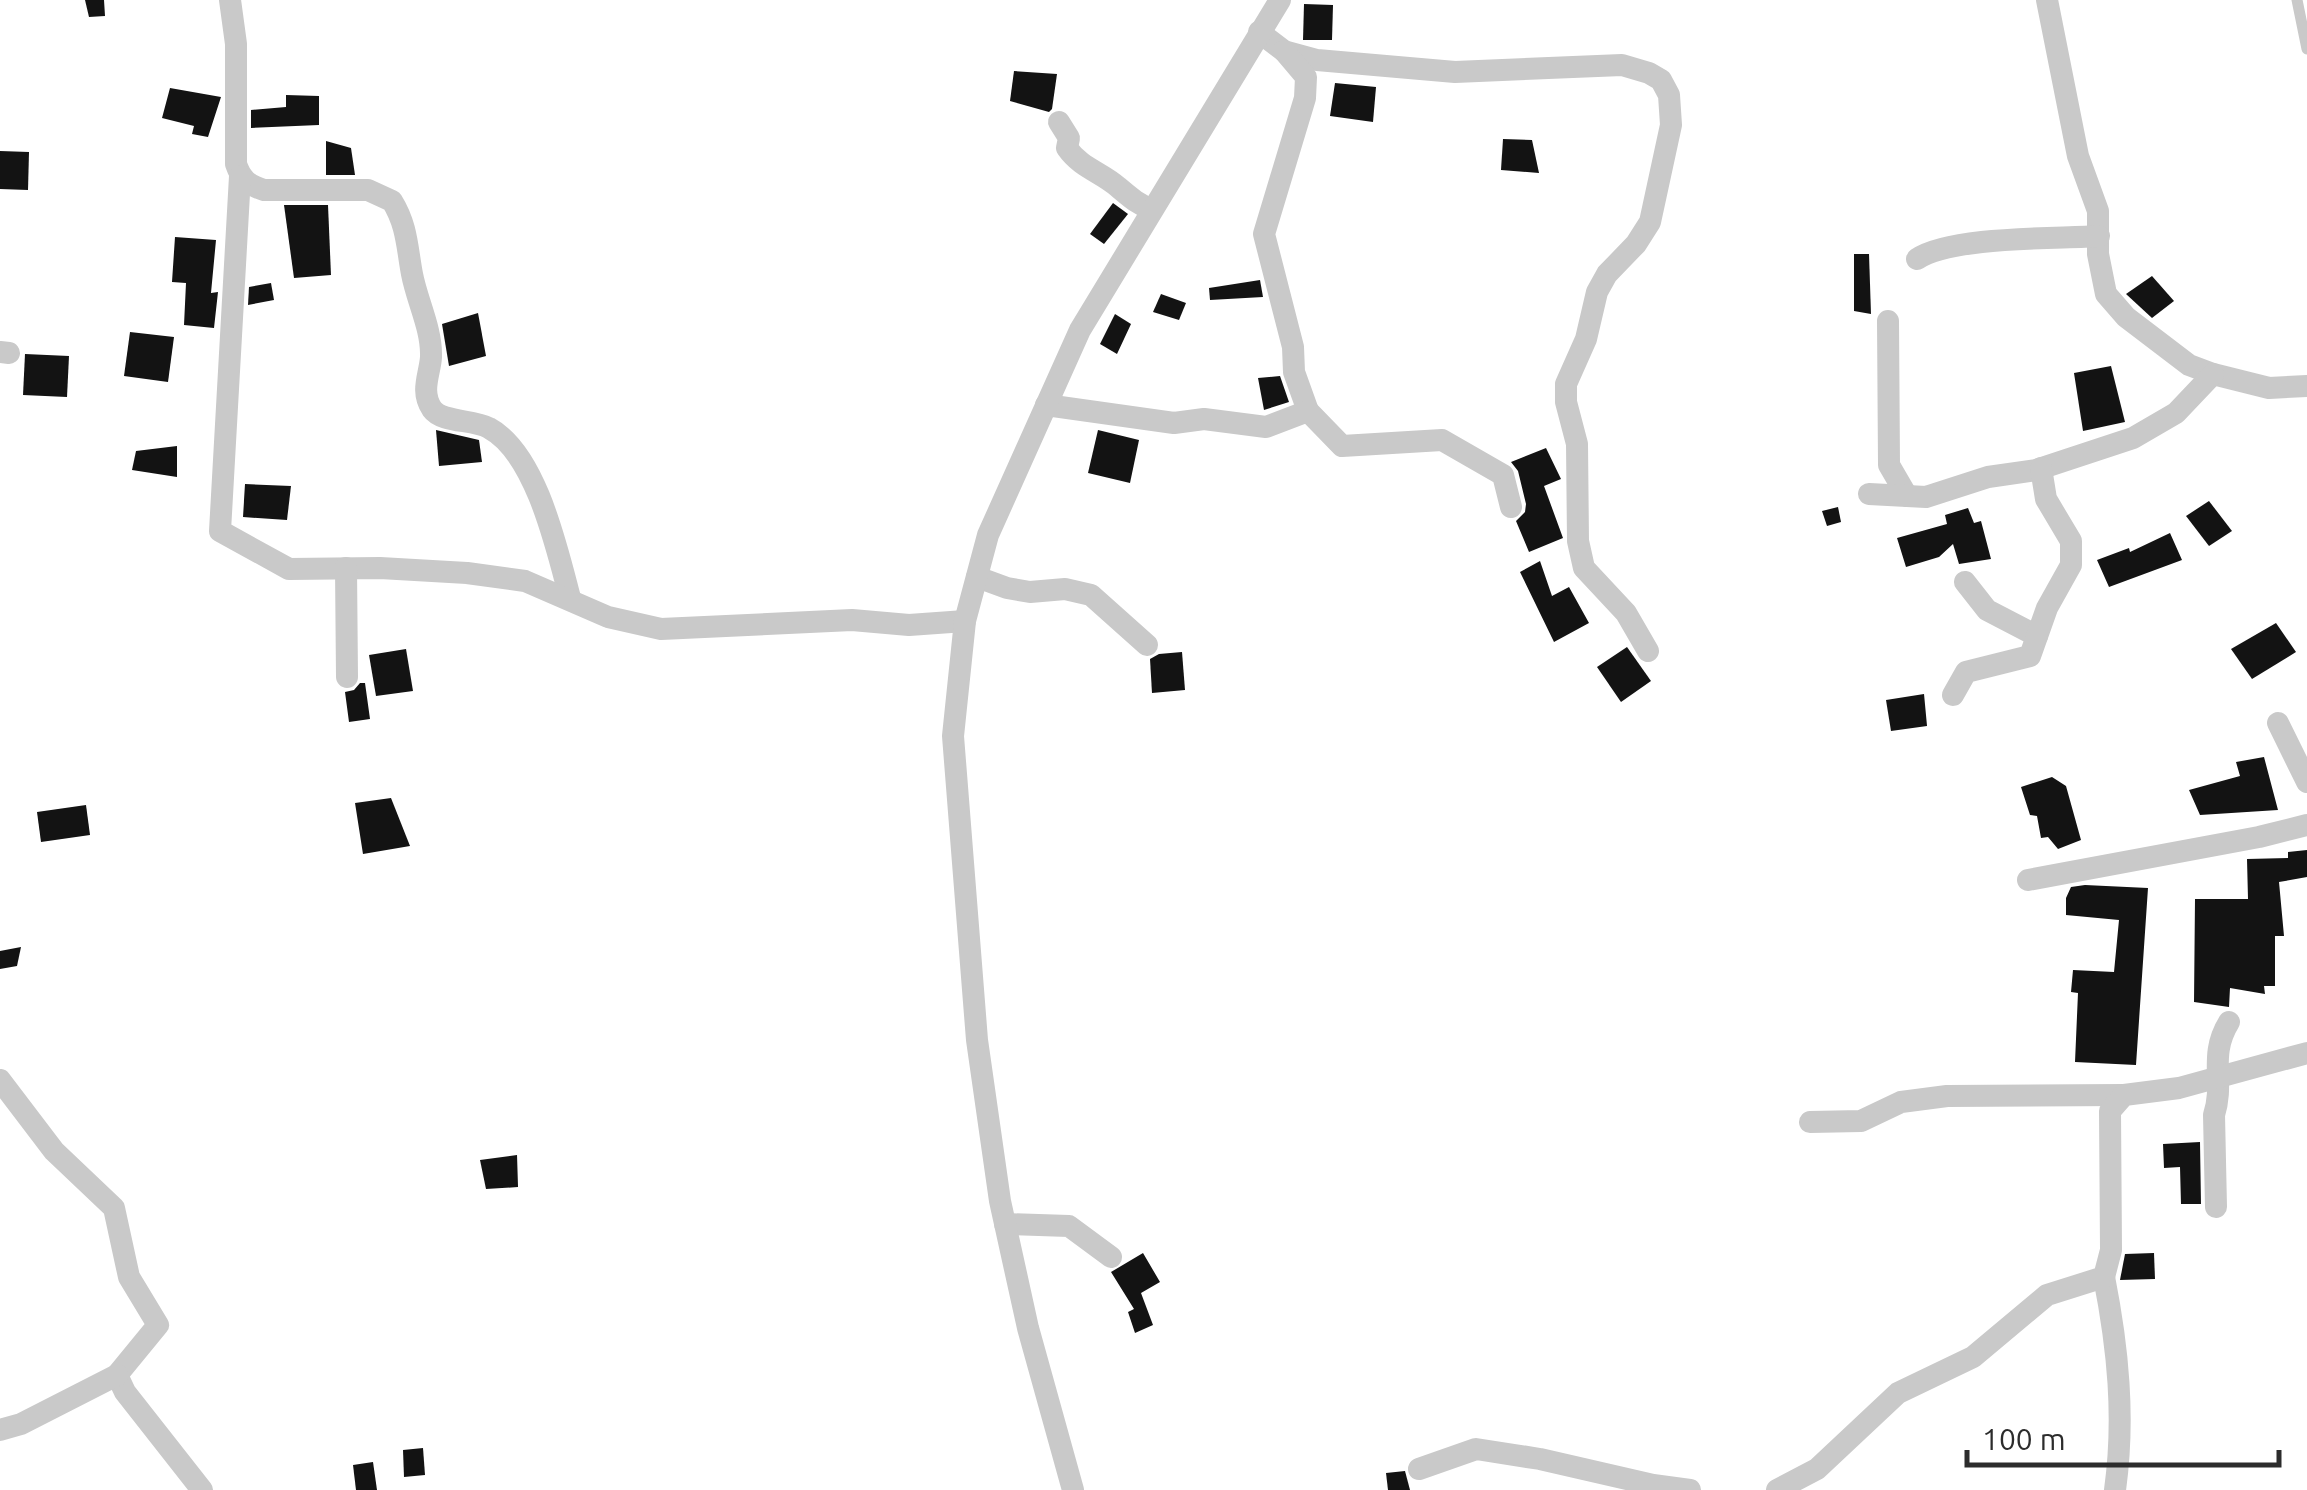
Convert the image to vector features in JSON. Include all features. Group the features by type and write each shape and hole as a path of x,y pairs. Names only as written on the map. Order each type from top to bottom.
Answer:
{"street":[{"path":"230,0 236,44 236,164 240,176 220,531 289,569 346,568 525,581 608,617 661,629 852,620 909,625 965,621"},
{"path":"1073,1490 1028,1328 1005,1224 977,1040 953,736 965,621 988,535 1080,330 1280,0"},
{"path":"2047,0 2078,156 2098,210 2098,254 2106,294 2126,317 2189,364 2269,388 2307,386"},
{"path":"1258,32 1284,51 1306,77 1305,98 1264,234 1293,347 1294,372 1308,411 1342,446 1442,440 1503,476 1511,507"},
{"path":"1284,51 1317,60 1455,72 1622,65 1661,80 1669,95 1671,125 1650,222 1596,292 1586,339 1566,384 1576,444 1578,542 1584,568 1626,614 1648,651"},
{"path":"1059,122 1069,138 1066,148 1075,159 1120,188 1125,196 1151,208"},
{"path":"240,176 264,190 368,190 392,201 409,239 412,273 430,344 431,359 425,380 430,404 442,416 476,422 494,430 535,482 570,598"},
{"path":"1916,259 1930,250 2011,239 2100,236"},
{"path":"1888,321 1888,465 1907,496"},
{"path":"1869,494 1926,497 1974,481 2041,468 2134,438 2176,413 2213,374"},
{"path":"1046,405 1174,423 1204,420 1266,427 1308,411"},
{"path":"1952,695 1966,672 2030,656 2047,608 2071,565 2071,541 2046,499 2041,468"},
{"path":"346,568 347,676"},
{"path":"977,577 1030,592 1065,589 1091,595 1146,645"},
{"path":"1964,582 1986,610 2037,636"},
{"path":"2278,723 2307,782"},
{"path":"2028,880 2307,825"},
{"path":"2216,1207 2216,1057 2220,1036 2228,1022"},
{"path":"1810,1122 1861,1120 1901,1102 1946,1096 2124,1096 2179,1088 2307,1054"},
{"path":"0,1080 54,1152 114,1208 129,1277 158,1325 117,1375 20,1424 0,1430"},
{"path":"2114,1490 2122,1442 2114,1326 2104,1276 2110,1250 2110,1110 2124,1096"},
{"path":"1005,1224 1069,1226 1110,1257"},
{"path":"1776,1490 1817,1469 1898,1393 1972,1357 2047,1295 2104,1276"},
{"path":"117,1375 125,1392 202,1490"},
{"path":"1420,1470 1476,1449 1690,1490"}],"lane":[{"path":"2297,0 2307,49"}],"building":[{"path":"85,0 104,0 105,16 89,17"},
{"path":"1304,4 1333,5 1332,40 1303,40"},
{"path":"1014,71 1057,74 1049,112 1010,101"},
{"path":"1335,83 1376,87 1373,122 1330,116"},
{"path":"170,88 221,97 208,137 192,134 194,126 162,118"},
{"path":"286,95 319,96 319,125 251,128 251,110 286,107"},
{"path":"1503,139 1532,140 1539,173 1501,170"},
{"path":"326,141 351,148 355,175 326,175"},
{"path":"0,151 29,152 28,190 0,189"},
{"path":"1113,203 1128,214 1104,244 1090,234"},
{"path":"284,205 328,205 331,275 294,278"},
{"path":"175,237 216,240 211,293 218,292 214,328 184,325 186,283 172,282"},
{"path":"1854,254 1869,254 1871,314 1854,311"},
{"path":"2152,276 2174,301 2152,318 2126,294"},
{"path":"1260,280 1263,297 1210,300 1209,288"},
{"path":"271,283 274,300 248,305 249,287"},
{"path":"1161,294 1186,303 1179,320 1153,312"},
{"path":"478,313 486,356 449,366 442,324"},
{"path":"1115,314 1131,324 1117,354 1100,344"},
{"path":"130,332 174,337 168,382 124,376"},
{"path":"25,354 69,356 67,397 23,395"},
{"path":"2111,366 2125,422 2083,431 2074,373"},
{"path":"1280,376 1289,402 1264,410 1258,378"},
{"path":"436,430 479,440 482,462 439,466"},
{"path":"1098,430 1139,440 1130,483 1088,473"},
{"path":"177,446 177,477 132,470 136,451"},
{"path":"1546,448 1561,479 1544,486 1563,538 1529,552 1516,521 1525,512 1526,504 1518,471 1511,462"},
{"path":"245,484 291,486 287,520 243,517"},
{"path":"2209,501 2232,531 2209,546 2186,516"},
{"path":"1838,507 1841,522 1827,526 1822,511"},
{"path":"1968,508 1974,523 1981,521 1991,559 1959,564 1953,544 1939,557 1906,567 1897,538 1947,524 1945,515"},
{"path":"2170,533 2182,560 2109,587 2097,560 2129,548 2130,552"},
{"path":"1540,561 1552,596 1569,587 1589,623 1554,642 1520,572"},
{"path":"2276,623 2296,652 2252,679 2231,649"},
{"path":"1627,647 1651,681 1621,702 1597,667"},
{"path":"406,649 413,691 376,696 369,655"},
{"path":"1182,652 1185,690 1152,693 1150,659"},
{"path":"365,683 370,719 349,722 345,692"},
{"path":"1924,694 1927,726 1891,731 1886,700"},
{"path":"2264,757 2278,810 2200,815 2189,790 2240,776 2236,762"},
{"path":"2052,777 2066,786 2081,840 2058,849 2048,837 2041,838 2037,816 2030,815 2021,787"},
{"path":"391,798 410,846 363,854 355,803"},
{"path":"86,805 90,835 41,842 37,812"},
{"path":"2307,850 2307,877 2279,882 2284,936 2275,936 2275,986 2264,986 2265,994 2230,988 2229,1007 2194,1002 2195,899 2248,899 2247,859 2288,858 2288,852"},
{"path":"2071,887 2148,888 2136,1065 2075,1062 2078,993 2071,992 2073,970 2114,972 2119,920 2066,915"},
{"path":"21,947 17,966 0,969 0,951"},
{"path":"2200,1142 2201,1204 2181,1204 2180,1167 2164,1168 2163,1144"},
{"path":"517,1155 518,1187 486,1189 480,1160"},
{"path":"1143,1253 1160,1282 1141,1293 1153,1325 1135,1333 1128,1312 1134,1309 1111,1272"},
{"path":"2154,1253 2155,1279 2120,1280 2125,1254"},
{"path":"423,1448 425,1475 404,1477 403,1450"},
{"path":"373,1462 377,1490 356,1490 353,1465"},
{"path":"1405,1471 1410,1490 1388,1490 1386,1473"}]}
